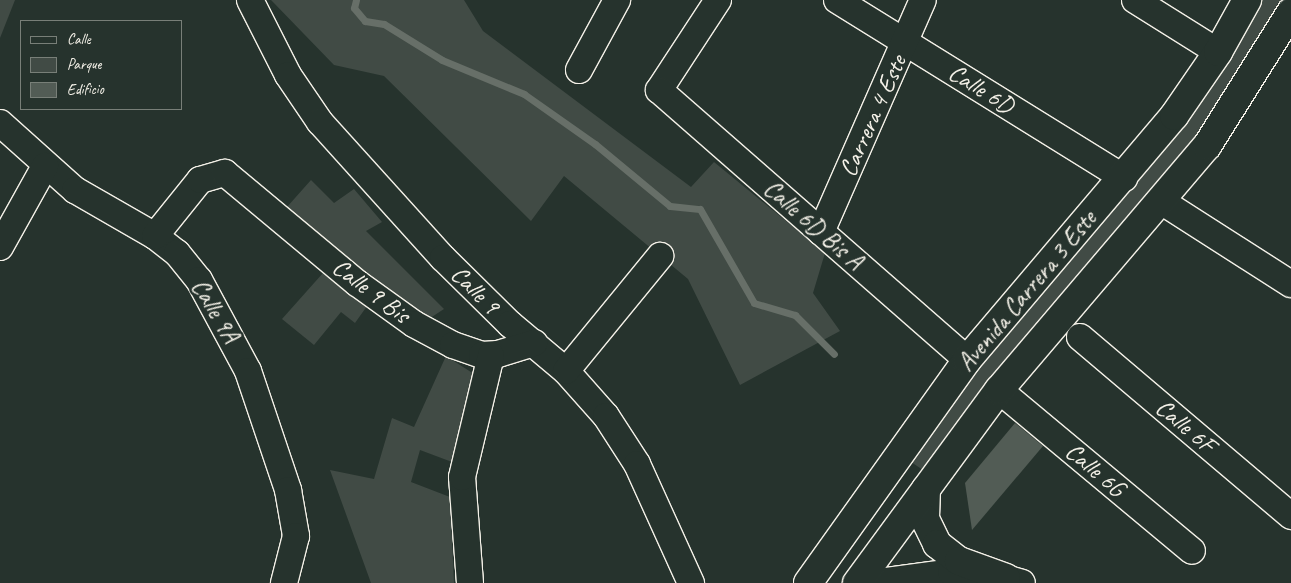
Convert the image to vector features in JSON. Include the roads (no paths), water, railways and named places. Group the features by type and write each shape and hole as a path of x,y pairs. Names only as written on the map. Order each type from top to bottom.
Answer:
{"main road":[{"name":"Avenida Carrera 3 Este","path":"808,583 967,360 1033,278 1124,178 1218,52 1246,0"},
{"name":"Avenida Carrera 3 Este","path":"857,583 999,390 1207,146 1282,43 1291,12"},
{"path":"926,489 924,519 937,544 959,560 1014,580"}],"street":[{"name":"Calle 9","path":"250,0 288,75 320,122 437,251 566,371 606,416 637,464 691,583"},
{"path":"579,70 617,0"},
{"name":"Calle 6D Bis A","path":"718,0 659,90 967,360"},
{"name":"Calle 6D","path":"837,0 1124,178"},
{"name":"Carrera 4 Este","path":"820,232 906,43 923,0"},
{"path":"1135,0 1218,52"},
{"name":"Calle 9A","path":"0,123 45,166 75,190 155,236 177,253 199,280 248,371 294,518 294,550 284,583"},
{"path":"0,247 45,166"},
{"name":"Calle 9 Bis","path":"155,236 200,180 216,172 231,175 387,305 453,345 491,355"},
{"path":"1161,201 1291,284"},
{"path":"566,371 660,256"},
{"name":"Calle 6F","path":"1080,337 1291,516"},
{"path":"470,583 462,477 491,355 534,343"},
{"name":"Calle 6G","path":"999,390 1192,550"},
{"path":"872,583 951,572 1014,580"}],"waterway":[{"path":"356,0 354,8 365,21 384,24 442,60 524,94 595,144 670,206 700,209 754,303 795,315 834,354"}]}
